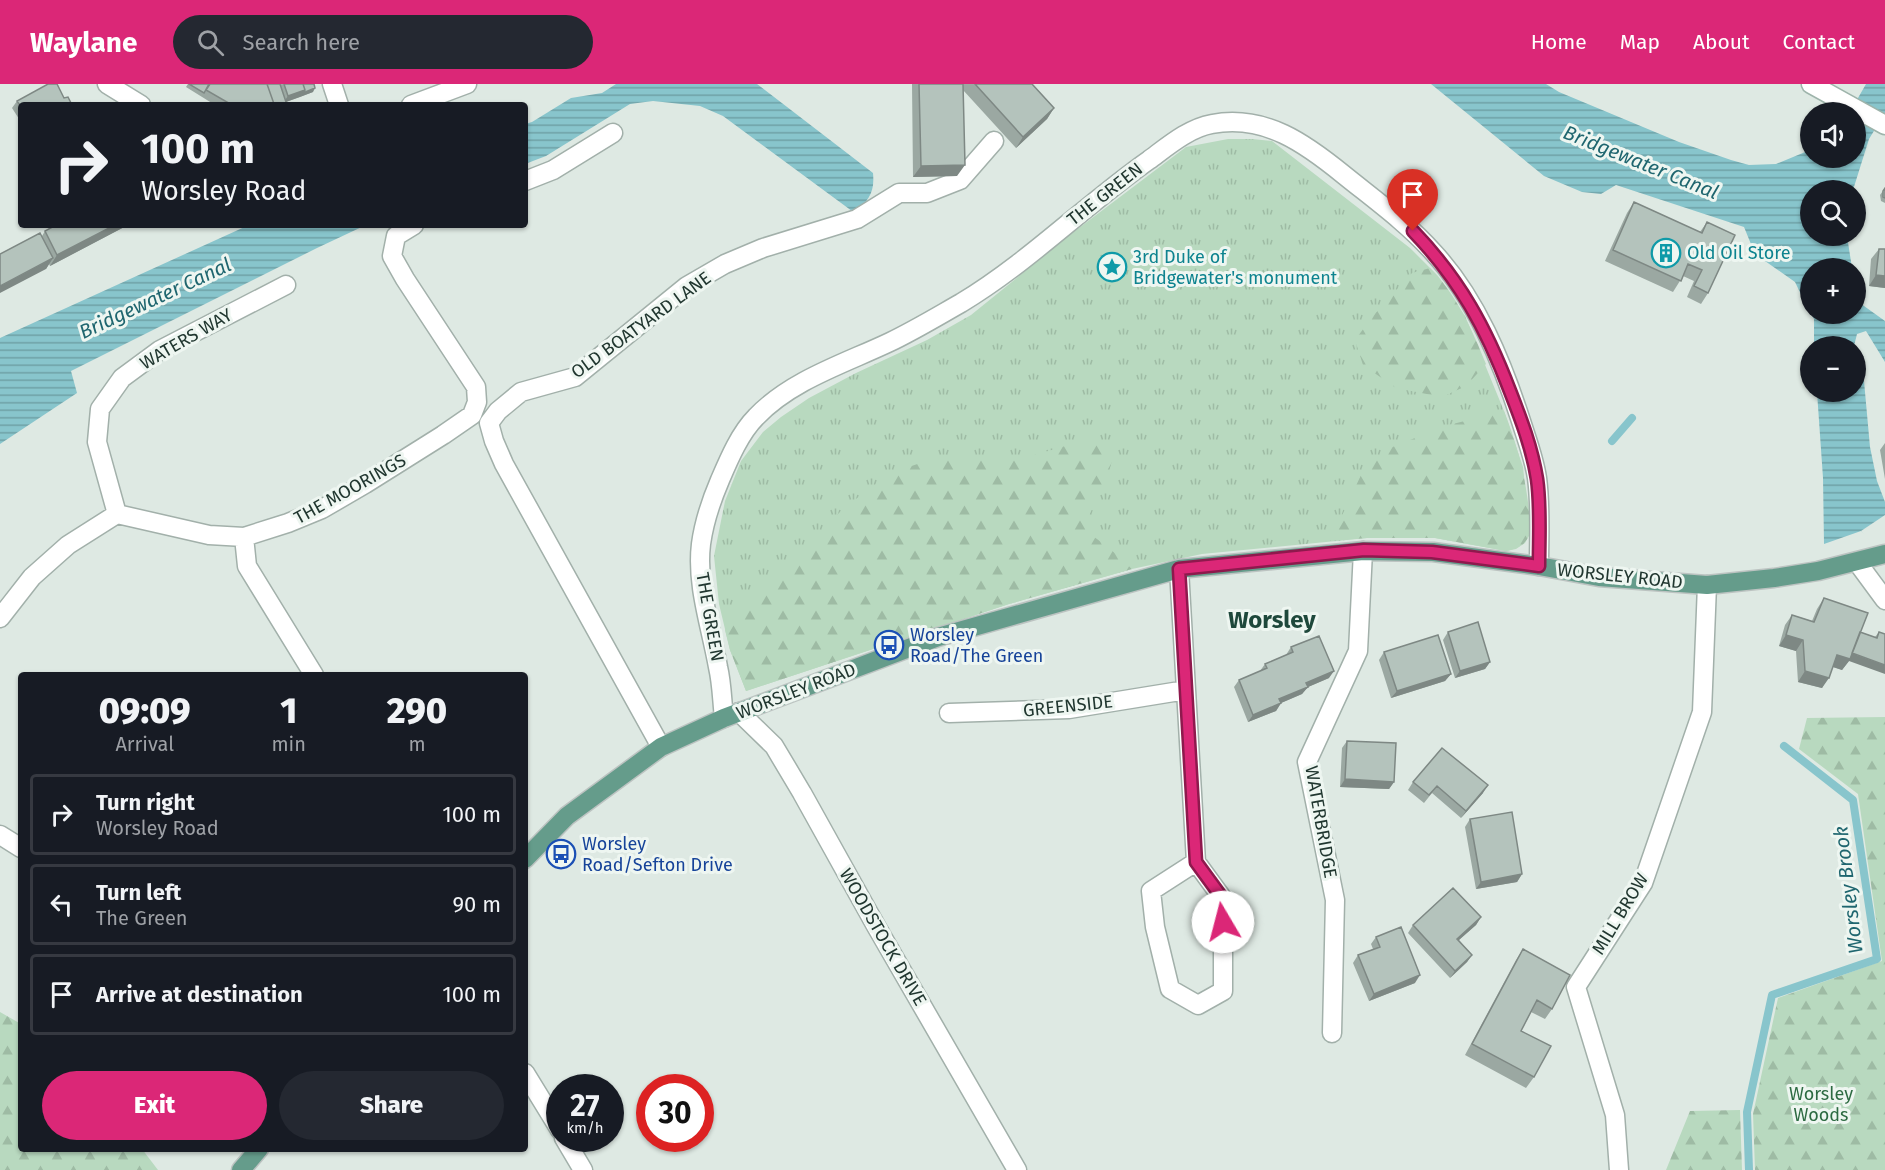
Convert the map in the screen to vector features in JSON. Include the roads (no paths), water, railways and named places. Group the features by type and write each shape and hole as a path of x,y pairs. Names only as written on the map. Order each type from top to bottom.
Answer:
{"main road":[{"name":"WORSLEY ROAD","path":"528,856 567,816 661,747 732,715 938,638 1179,569 1364,550 1432,552 1539,566 1599,577 1707,585 1818,571 1884,554"},
{"path":"241,1170 256,1152"}],"street":[{"path":"107,84 136,102"},
{"path":"332,84 338,102"},
{"path":"419,102 467,84"},
{"path":"1811,84 1885,125"},
{"name":"THE GREEN","path":"732,715 719,671 703,593 701,546 707,515 720,480 740,440 754,419 771,403 800,385 891,342 968,298 998,278 1140,166 1192,131 1210,124 1229,122 1260,124 1277,130 1331,164 1413,231 1442,263 1464,294 1494,350 1517,406 1538,481 1539,566"},
{"path":"528,180 553,170 613,133"},
{"name":"OLD BOATYARD LANE","path":"661,747 504,464 489,423 498,411 521,392 575,377 687,286 725,264 763,248 857,219 898,193 927,193 960,180 994,141"},
{"name":"THE MOORINGS","path":"117,514 209,535 244,537 288,523 322,508 384,472 472,415 477,402 476,387 392,256 396,236 409,228"},
{"name":"WATERS WAY","path":"117,514 97,442 100,409 122,378 160,350 286,285"},
{"path":"0,618 32,577 68,545 117,514"},
{"path":"244,537 247,566 312,672"},
{"name":"WATERBRIDGE","path":"1332,1033 1335,900 1307,762 1358,651 1364,550"},
{"path":"1857,562 1885,600"},
{"path":"1179,569 1196,862 1223,899 1222,991 1198,1005 1170,988 1155,927 1151,891 1196,862"},
{"name":"MILL BROW","path":"1619,1170 1615,1116 1576,987 1643,883 1702,712 1707,585"},
{"name":"GREENSIDE","path":"949,713 1069,710 1186,690"},
{"name":"WOODSTOCK DRIVE","path":"732,715 774,746 1017,1170"},
{"path":"0,835 18,846"},
{"path":"528,1078 546,1107"},
{"path":"572,1152 583,1170"}],"water":[{"path":"616,84 757,84 873,173 870,196 856,214 723,116 700,106 653,101 630,104 546,156 528,163 528,123 571,98 602,93"},
{"name":"Bridgewater Canal","path":"1431,84 1546,84 1559,92 1679,142 1749,165 1776,164 1800,154 1800,168 1860,168 1856,180 1800,180 1800,246 1849,246 1850,258 1800,258 1800,292 1795,282 1755,254 1744,227 1616,185 1601,194 1582,192 1544,176"},
{"path":"1866,84 1885,84 1885,113 1869,139 1866,149 1866,102 1856,102"},
{"name":"Bridgewater Canal","path":"242,228 360,228 71,371 77,393 0,444 0,338"},
{"path":"1866,307 1885,321 1885,362 1866,331 1856,336 1814,336 1814,324 1866,324"},
{"path":"1818,402 1866,402 1870,447 1877,481 1885,502 1885,551 1861,531 1824,544 1823,478"}],"waterway":[{"name":"Worsley Brook","path":"1612,441 1632,418"},
{"name":"Worsley Brook","path":"1749,1170 1747,1112 1772,995 1877,959 1853,800 1784,746"}],"place":[{"name":"Old Oil Store","path":"1666,253"},
{"name":"3rd Duke of Bridgewater's monument","path":"1112,267"},
{"name":"Worsley Road/The Green","path":"889,645"},
{"name":"Worsley Road/Sefton Drive","path":"561,854"}],"district":[{"name":"Worsley","path":"1272,620"}],"park label":[{"name":"Worsley Woods","path":"1821,1104"}]}
